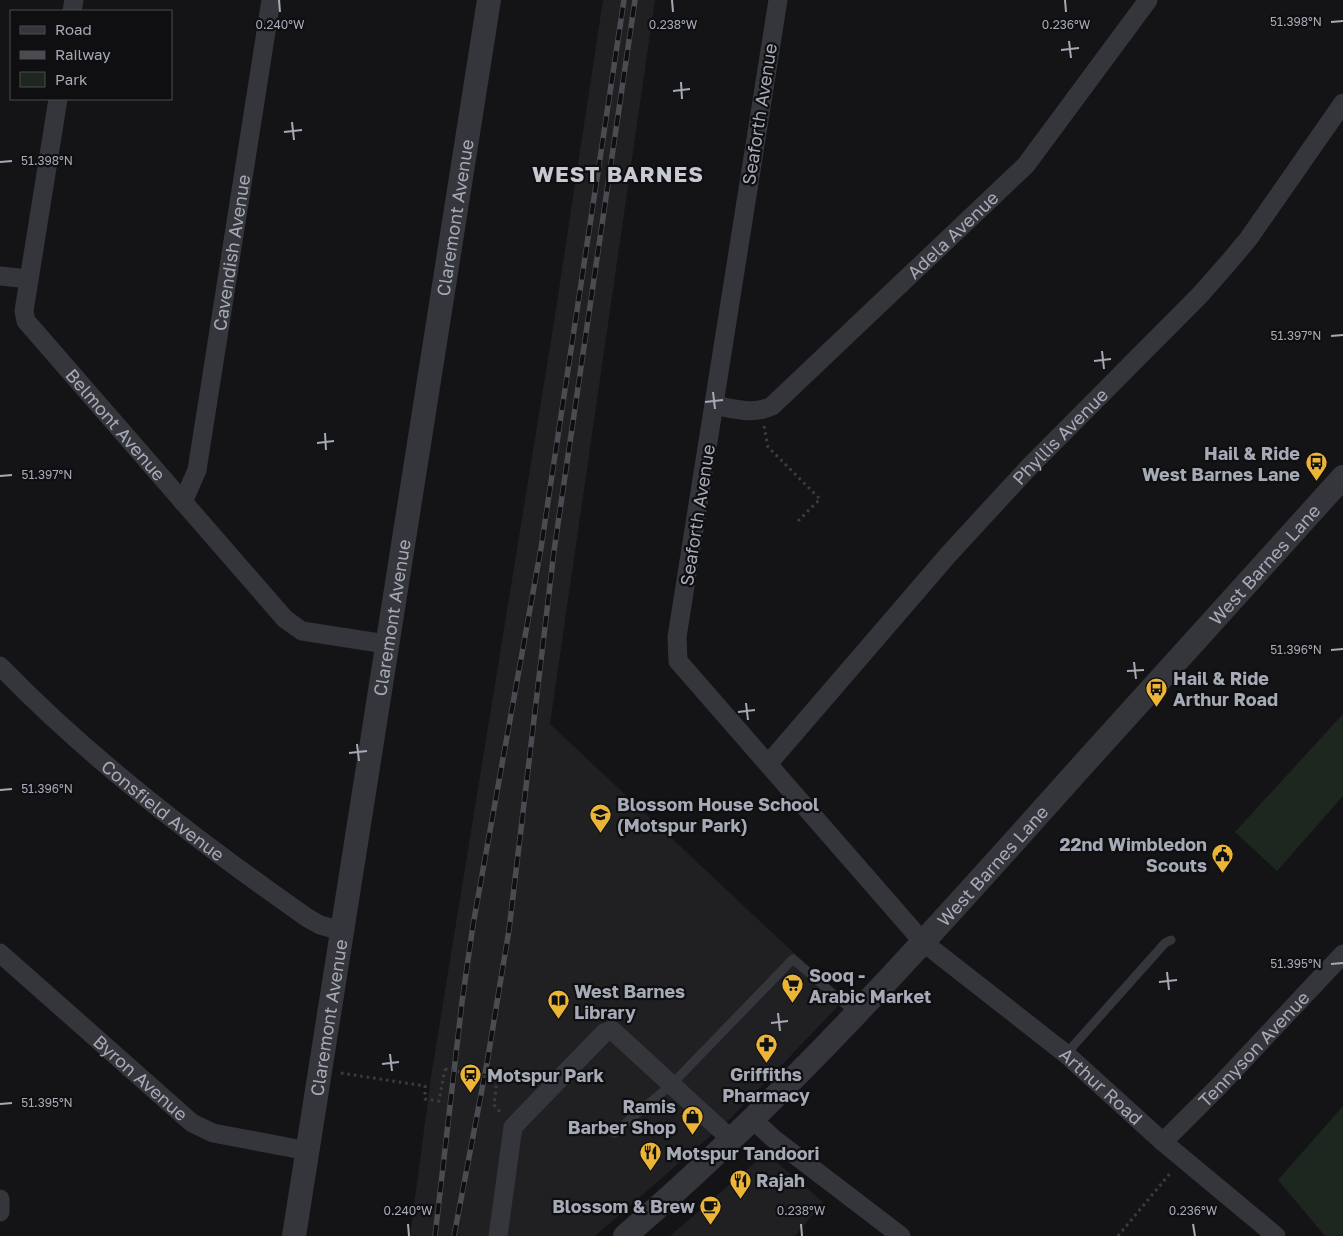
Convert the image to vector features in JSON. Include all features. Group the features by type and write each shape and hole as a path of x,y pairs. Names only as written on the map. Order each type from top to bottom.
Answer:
{"street":[{"name":"Cavendish Avenue","path":"183,502 197,470 271,0"},
{"name":"Claremont Avenue","path":"294,1236 489,0"},
{"name":"Seaforth Avenue","path":"778,0 676,650 678,662 685,671 923,942"},
{"name":"Adela Avenue","path":"762,411 772,406 1026,165 1148,0"},
{"name":"Belmont Avenue","path":"58,100 28,279 24,311 26,320 293,626 302,631 386,644"},
{"name":"Phyllis Avenue","path":"768,764 973,528 1223,268 1249,238 1343,103"},
{"path":"0,276 28,279"},
{"path":"714,405 749,412 762,411"},
{"name":"West Barnes Lane","path":"626,1236 732,1140 856,1013 923,942 1343,477"},
{"name":"Consfield Avenue","path":"0,666 34,701 85,746 207,847 306,917 342,931"},
{"name":"Arthur Road","path":"923,942 1066,1054 1163,1142 1276,1236"},
{"name":"Byron Avenue","path":"0,952 109,1052 192,1123 212,1133 308,1151"},
{"name":"Tennyson Avenue","path":"1163,1142 1219,1086 1343,954"},
{"path":"498,1236 513,1127 604,1032 612,1030 732,1140"},
{"path":"752,1119 774,1139 901,1236"},
{"path":"0,1200 0,1212"}],"lane":[{"path":"1066,1054 1165,943 1170,940"},
{"path":"614,1133 672,1084 793,959 856,1013"}],"path":[{"path":"762,411 768,447 820,499 798,522"},
{"path":"320,1070 425,1086 425,1099 439,1101 444,1069 497,1079 494,1105"},
{"path":"1118,1236 1183,1158"}],"shaded area":[{"path":"603,0 655,0 550,724 844,1000 731,1118 595,1236 410,1236 431,1077 554,322"},
{"path":"766,1153 823,1202 795,1236 670,1236"}],"green space":[{"path":"1343,714 1343,796 1277,871 1235,832"},
{"path":"1343,1106 1343,1236 1325,1236 1278,1180"}],"railway":[{"path":"435,1236 462,1002 473,925 541,548 624,0"},
{"path":"454,1236 487,1063 509,930 554,551 635,0"}],"place":[{"name":"Hail & Ride West Barnes Lane","path":"1316,482"},
{"name":"Hail & Ride Arthur Road","path":"1157,707"},
{"name":"Blossom House School (Motspur Park)","path":"601,833"},
{"name":"22nd Wimbledon Scouts","path":"1223,873"},
{"name":"Sooq - Arabic Market","path":"793,1004"},
{"name":"West Barnes Library","path":"558,1020"},
{"name":"Griffiths Pharmacy","path":"766,1063"},
{"name":"Motspur Park","path":"471,1094"},
{"name":"Ramis Barber Shop","path":"692,1135"},
{"name":"Motspur Tandoori","path":"650,1172"},
{"name":"Rajah","path":"740,1199"},
{"name":"Blossom & Brew","path":"711,1225"}],"district":[{"name":"WEST BARNES","path":"618,173"}]}
